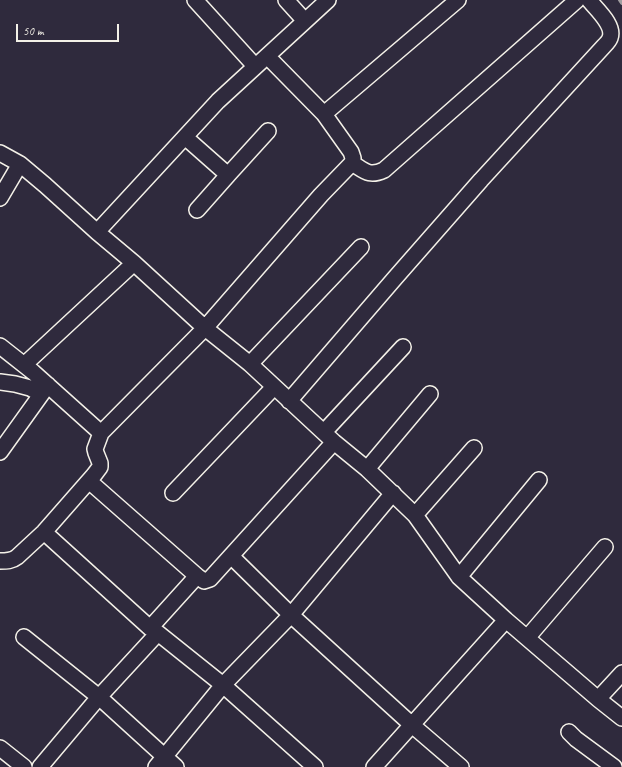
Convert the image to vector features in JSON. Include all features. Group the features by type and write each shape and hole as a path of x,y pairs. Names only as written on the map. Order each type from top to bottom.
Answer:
{"street":[{"path":"195,0 255,66"},
{"path":"286,0 305,21"},
{"path":"97,232 218,101 328,0"},
{"path":"324,114 458,0"},
{"path":"352,163 372,174 384,170 577,0"},
{"path":"289,401 476,186 604,46 610,37 610,27 604,17 588,0"},
{"path":"0,561 13,560 17,558 44,532 100,467 95,449 101,434 205,328 321,195 352,163 353,158 351,152 324,114 267,56"},
{"path":"197,210 268,131"},
{"path":"185,137 228,176"},
{"path":"0,153 20,164 45,185 205,328 250,364 329,437 367,469 415,515 459,577 598,700 622,718"},
{"path":"0,198 20,164"},
{"path":"250,364 361,246"},
{"path":"24,365 134,263"},
{"path":"0,346 24,365 45,390 101,434"},
{"path":"89,481 196,576 204,581 210,579 231,556 403,347"},
{"path":"0,382 45,390"},
{"path":"173,493 274,387"},
{"path":"0,452 45,390"},
{"path":"367,469 430,394"},
{"path":"415,515 474,448"},
{"path":"459,577 540,480"},
{"path":"160,762 223,685 291,614 393,494"},
{"path":"44,532 154,631 223,685 315,767"},
{"path":"527,638 605,547"},
{"path":"231,556 291,614 412,725 461,767"},
{"path":"40,767 154,631 196,576"},
{"path":"374,767 506,620"},
{"path":"24,637 99,697 160,762 176,767"},
{"path":"598,700 622,673"},
{"path":"569,732 576,739 614,767"},
{"path":"0,748 24,767"}]}
